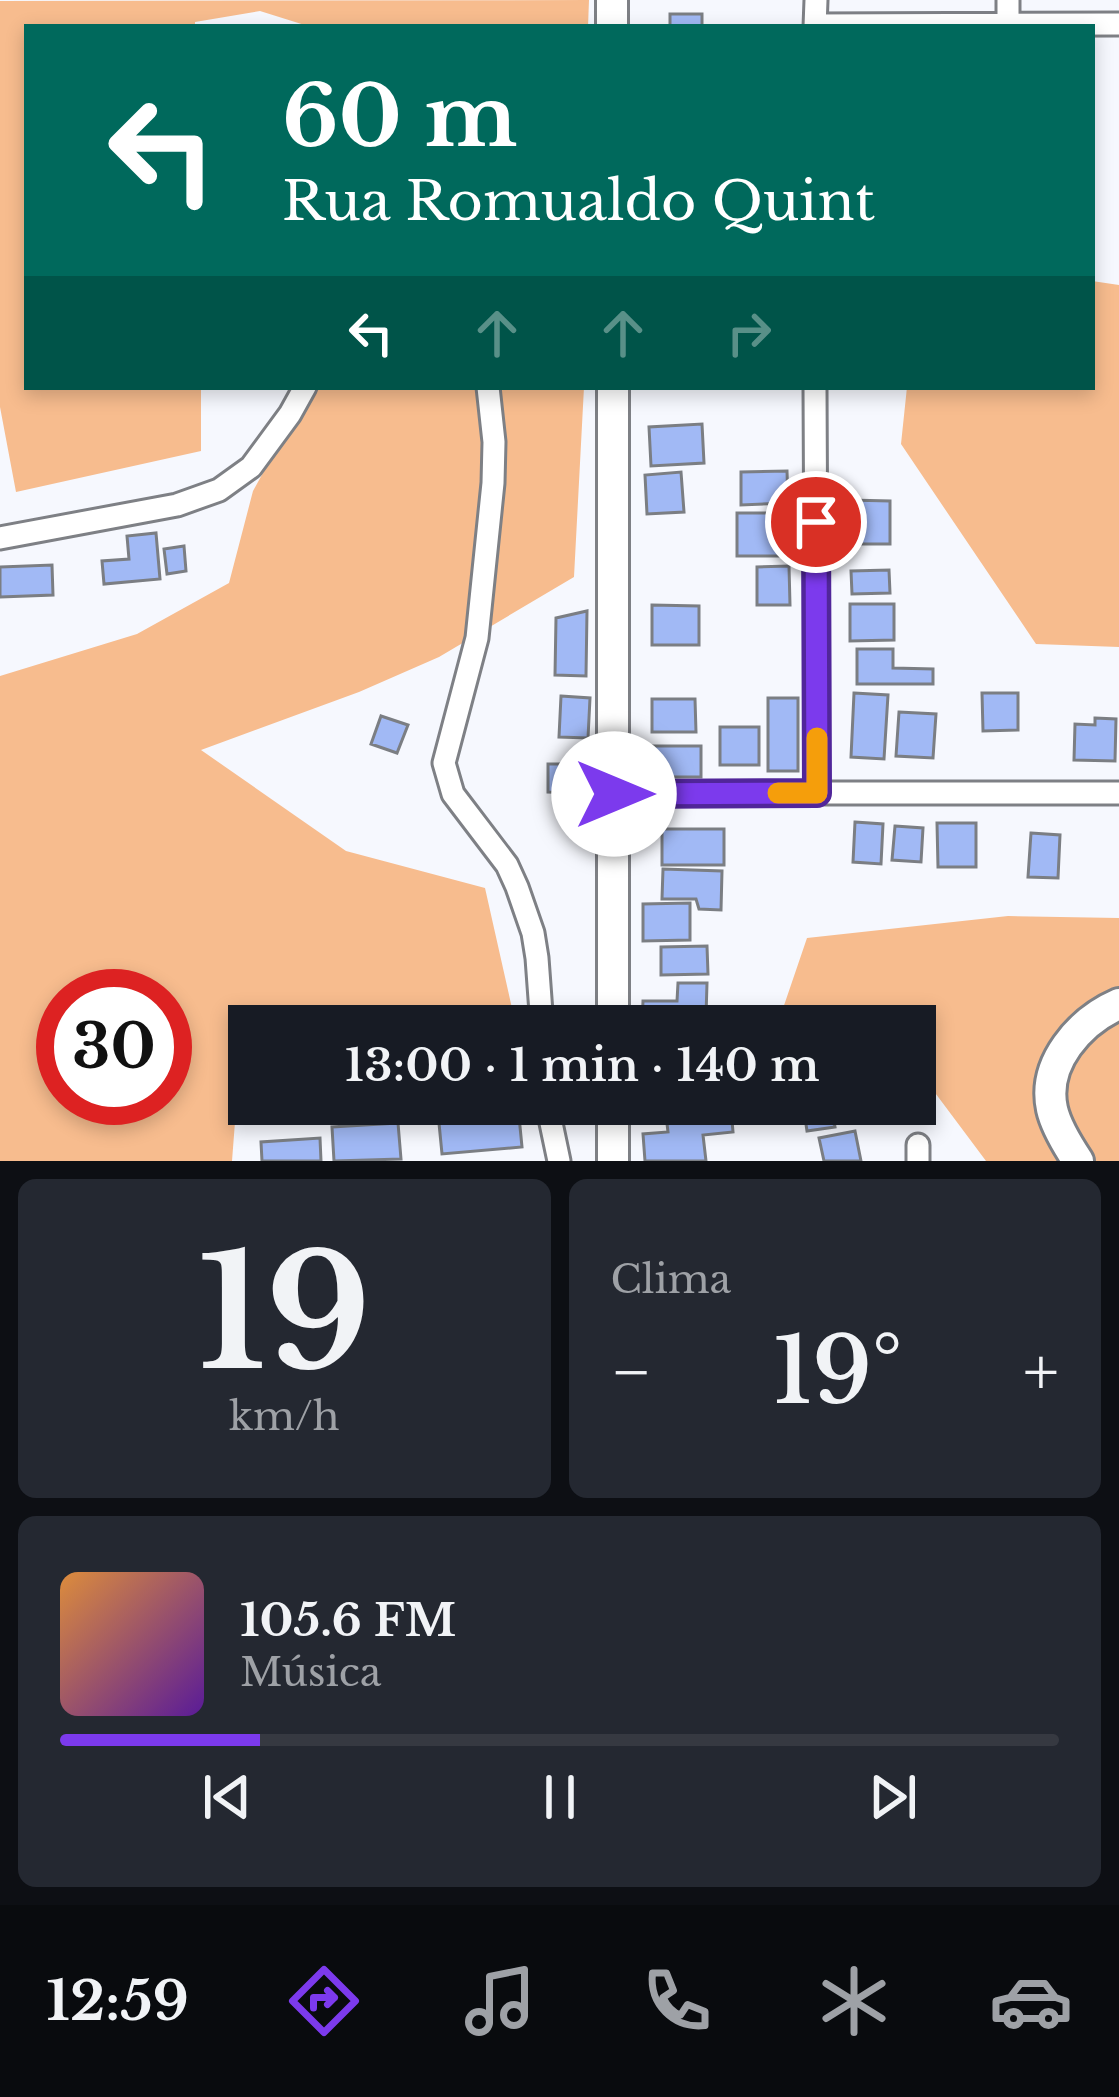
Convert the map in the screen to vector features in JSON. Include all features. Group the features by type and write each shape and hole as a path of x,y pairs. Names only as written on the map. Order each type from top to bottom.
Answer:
{"street":[{"path":"0,538 178,505 219,490 251,467 303,390"},
{"path":"488,390 493,483 477,638 444,763 453,794 507,865 522,899 537,958 540,1005"},
{"path":"613,390 613,1005"},
{"path":"815,390 817,793"},
{"path":"614,794 1119,793"},
{"path":"1078,1161 1052,1107 1051,1084 1075,1035 1100,1012 1119,1004"},
{"path":"552,1125 560,1161"},
{"path":"613,1125 613,1161"}],"shaded area":[{"path":"589,0 588,24 301,24 260,11 195,24 24,24 24,390 201,390 201,451 16,492 0,407 0,1"},
{"path":"1095,281 1119,285 1119,647 1036,644 901,444 907,390 1095,390"},
{"path":"308,390 584,390 574,577 439,657 201,750 346,851 485,888 511,1005 228,1005 228,1125 235,1125 232,1161 0,1161 0,676 137,634 229,583 253,491"},
{"path":"1008,916 1119,918 1119,1161 986,1161 936,1094 936,1005 784,1005 807,938"}],"building":[{"path":"670,14 702,14 702,24 670,24"},
{"path":"702,424 704,463 651,466 649,427"},
{"path":"787,471 788,503 741,505 741,472"},
{"path":"681,472 684,512 647,514 645,475"},
{"path":"848,500 890,501 890,544 848,544"},
{"path":"737,513 788,513 788,556 737,556"},
{"path":"156,533 160,579 104,584 102,561 129,559 127,536"},
{"path":"184,546 186,571 167,574 164,549"},
{"path":"52,565 53,595 0,597 0,567"},
{"path":"789,566 790,605 757,605 757,567"},
{"path":"889,570 890,593 852,594 851,571"},
{"path":"850,604 894,604 894,640 850,641"},
{"path":"652,605 699,606 699,645 652,645"},
{"path":"587,611 586,676 555,675 556,618"},
{"path":"857,649 893,649 893,668 933,669 933,684 857,684"},
{"path":"854,693 888,695 884,759 851,757"},
{"path":"982,693 1018,693 1018,730 983,731"},
{"path":"561,696 590,698 588,738 559,737"},
{"path":"768,698 798,698 798,771 768,771"},
{"path":"652,699 695,699 696,732 652,732"},
{"path":"899,712 936,714 933,758 896,756"},
{"path":"381,716 408,725 397,753 371,744"},
{"path":"1095,718 1116,719 1115,761 1074,760 1075,724 1095,725"},
{"path":"720,727 759,727 759,765 720,765"},
{"path":"653,746 701,746 701,777 654,777"},
{"path":"548,764 580,764 579,793 548,792"},
{"path":"855,822 883,824 881,864 853,862"},
{"path":"937,823 976,823 976,867 938,867"},
{"path":"895,826 923,828 921,862 892,860"},
{"path":"662,829 724,829 724,865 662,865"},
{"path":"1031,833 1060,835 1058,878 1028,877"},
{"path":"663,869 722,871 721,910 699,909 696,899 662,899"},
{"path":"690,903 690,940 643,941 643,904"},
{"path":"707,946 708,974 661,975 661,947"},
{"path":"678,983 707,983 706,1005 643,1005 643,1001 677,1001"},
{"path":"398,1125 401,1159 334,1161 332,1127"},
{"path":"439,1125 520,1125 522,1147 442,1154"},
{"path":"667,1125 732,1125 733,1132 703,1135 706,1161 645,1161 643,1134 668,1132"},
{"path":"806,1125 835,1125 835,1127 807,1131"},
{"path":"855,1131 861,1161 824,1161 819,1138"},
{"path":"320,1138 321,1161 262,1161 261,1142"}],"slow traffic":[{"path":"778,793 817,793 817,738"}],"route":[{"path":"614,794 817,793 816,522"}]}
